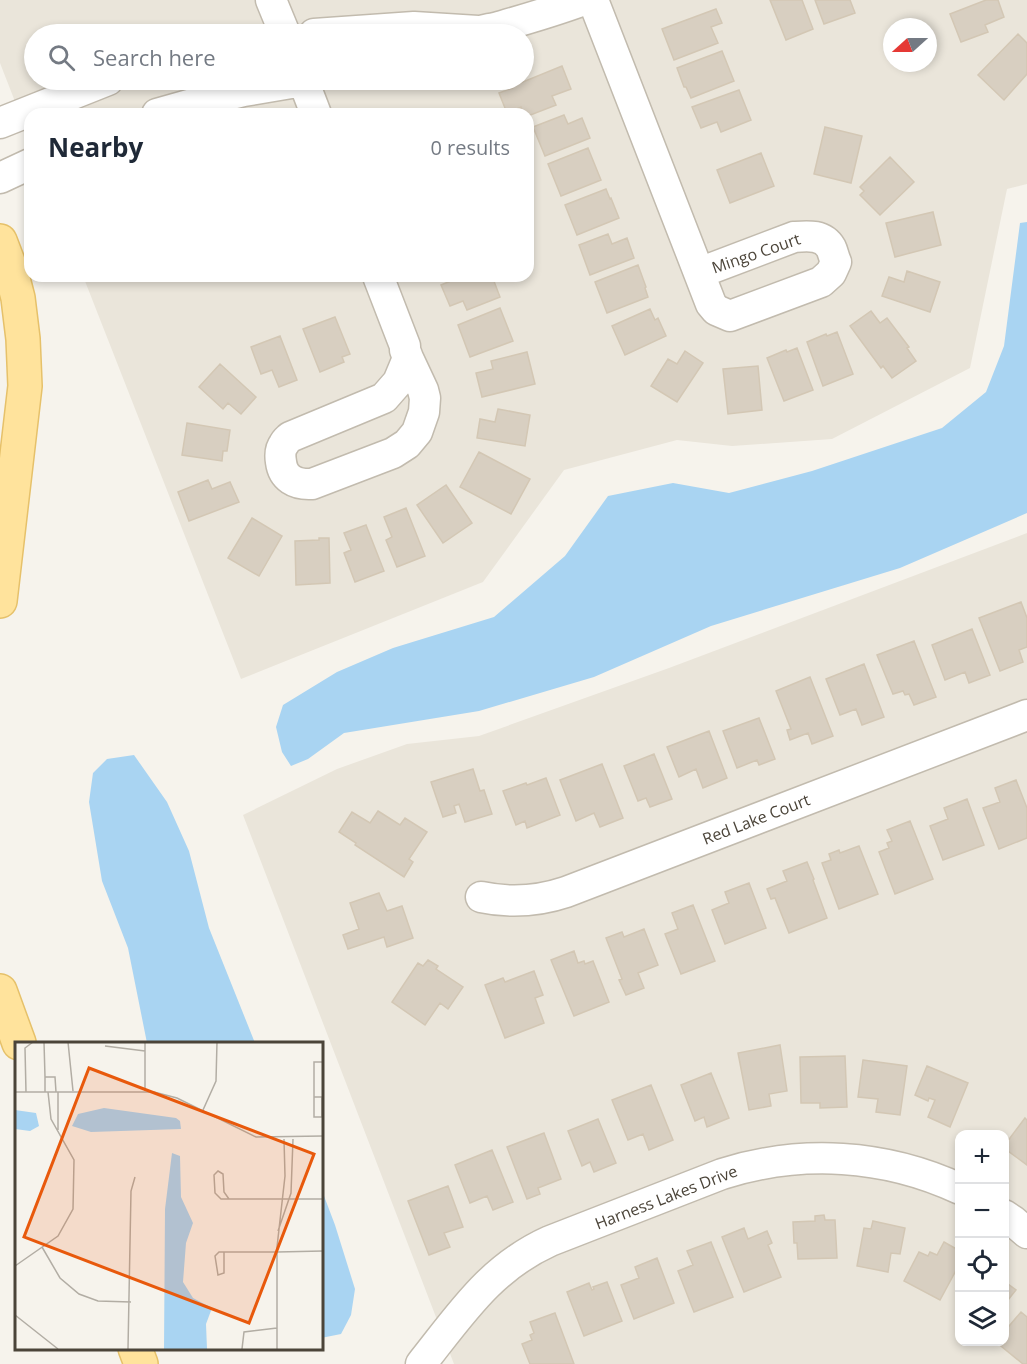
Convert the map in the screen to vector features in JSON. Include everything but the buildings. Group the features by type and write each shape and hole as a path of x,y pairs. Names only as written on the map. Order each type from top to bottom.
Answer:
{"main road":[{"path":"0,241 18,298 25,386 0,601"},
{"path":"136,1349 141,1364"}],"street":[{"path":"272,0 281,24"},
{"path":"510,24 584,0"},
{"name":"Mingo Court","path":"593,0 699,273"},
{"path":"38,108 83,90"},
{"path":"179,108 254,90"},
{"path":"308,90 314,108"},
{"path":"0,123 24,113"},
{"path":"0,178 24,167"},
{"path":"380,282 425,398 423,418 417,432 407,444 393,453 312,484 291,480 282,470 279,457 290,436 384,398 398,382 408,358"},
{"name":"Red Lake Court","path":"481,897 514,901 546,898 567,892 1027,715"},
{"name":"Harness Lakes Drive","path":"421,1364 490,1280 525,1253 550,1241 737,1169 795,1159 868,1161 925,1174 955,1187"},
{"path":"1009,1218 1027,1233"}],"shaded area":[{"path":"0,0 1027,0 1027,184 1007,189 970,368 832,439 732,446 677,440 564,470 483,582 241,679 85,282 534,282 534,108 24,108 24,125 0,63"},
{"path":"1027,533 1027,1364 454,1364 243,815 337,769 407,744 479,736 669,668"}],"water":[{"path":"1027,222 1027,513 900,568 711,626 594,677 479,711 344,733 308,759 291,766 282,752 276,727 283,705 337,672 393,648 494,617 565,556 608,496 673,483 729,493 812,471 942,428 986,392 1004,346 1020,223"},
{"path":"134,755 167,802 189,851 209,928 255,1042 147,1042 128,948 102,881 89,802 93,773 107,759"},
{"path":"322,1191 355,1289 351,1315 341,1334 322,1338"}]}
